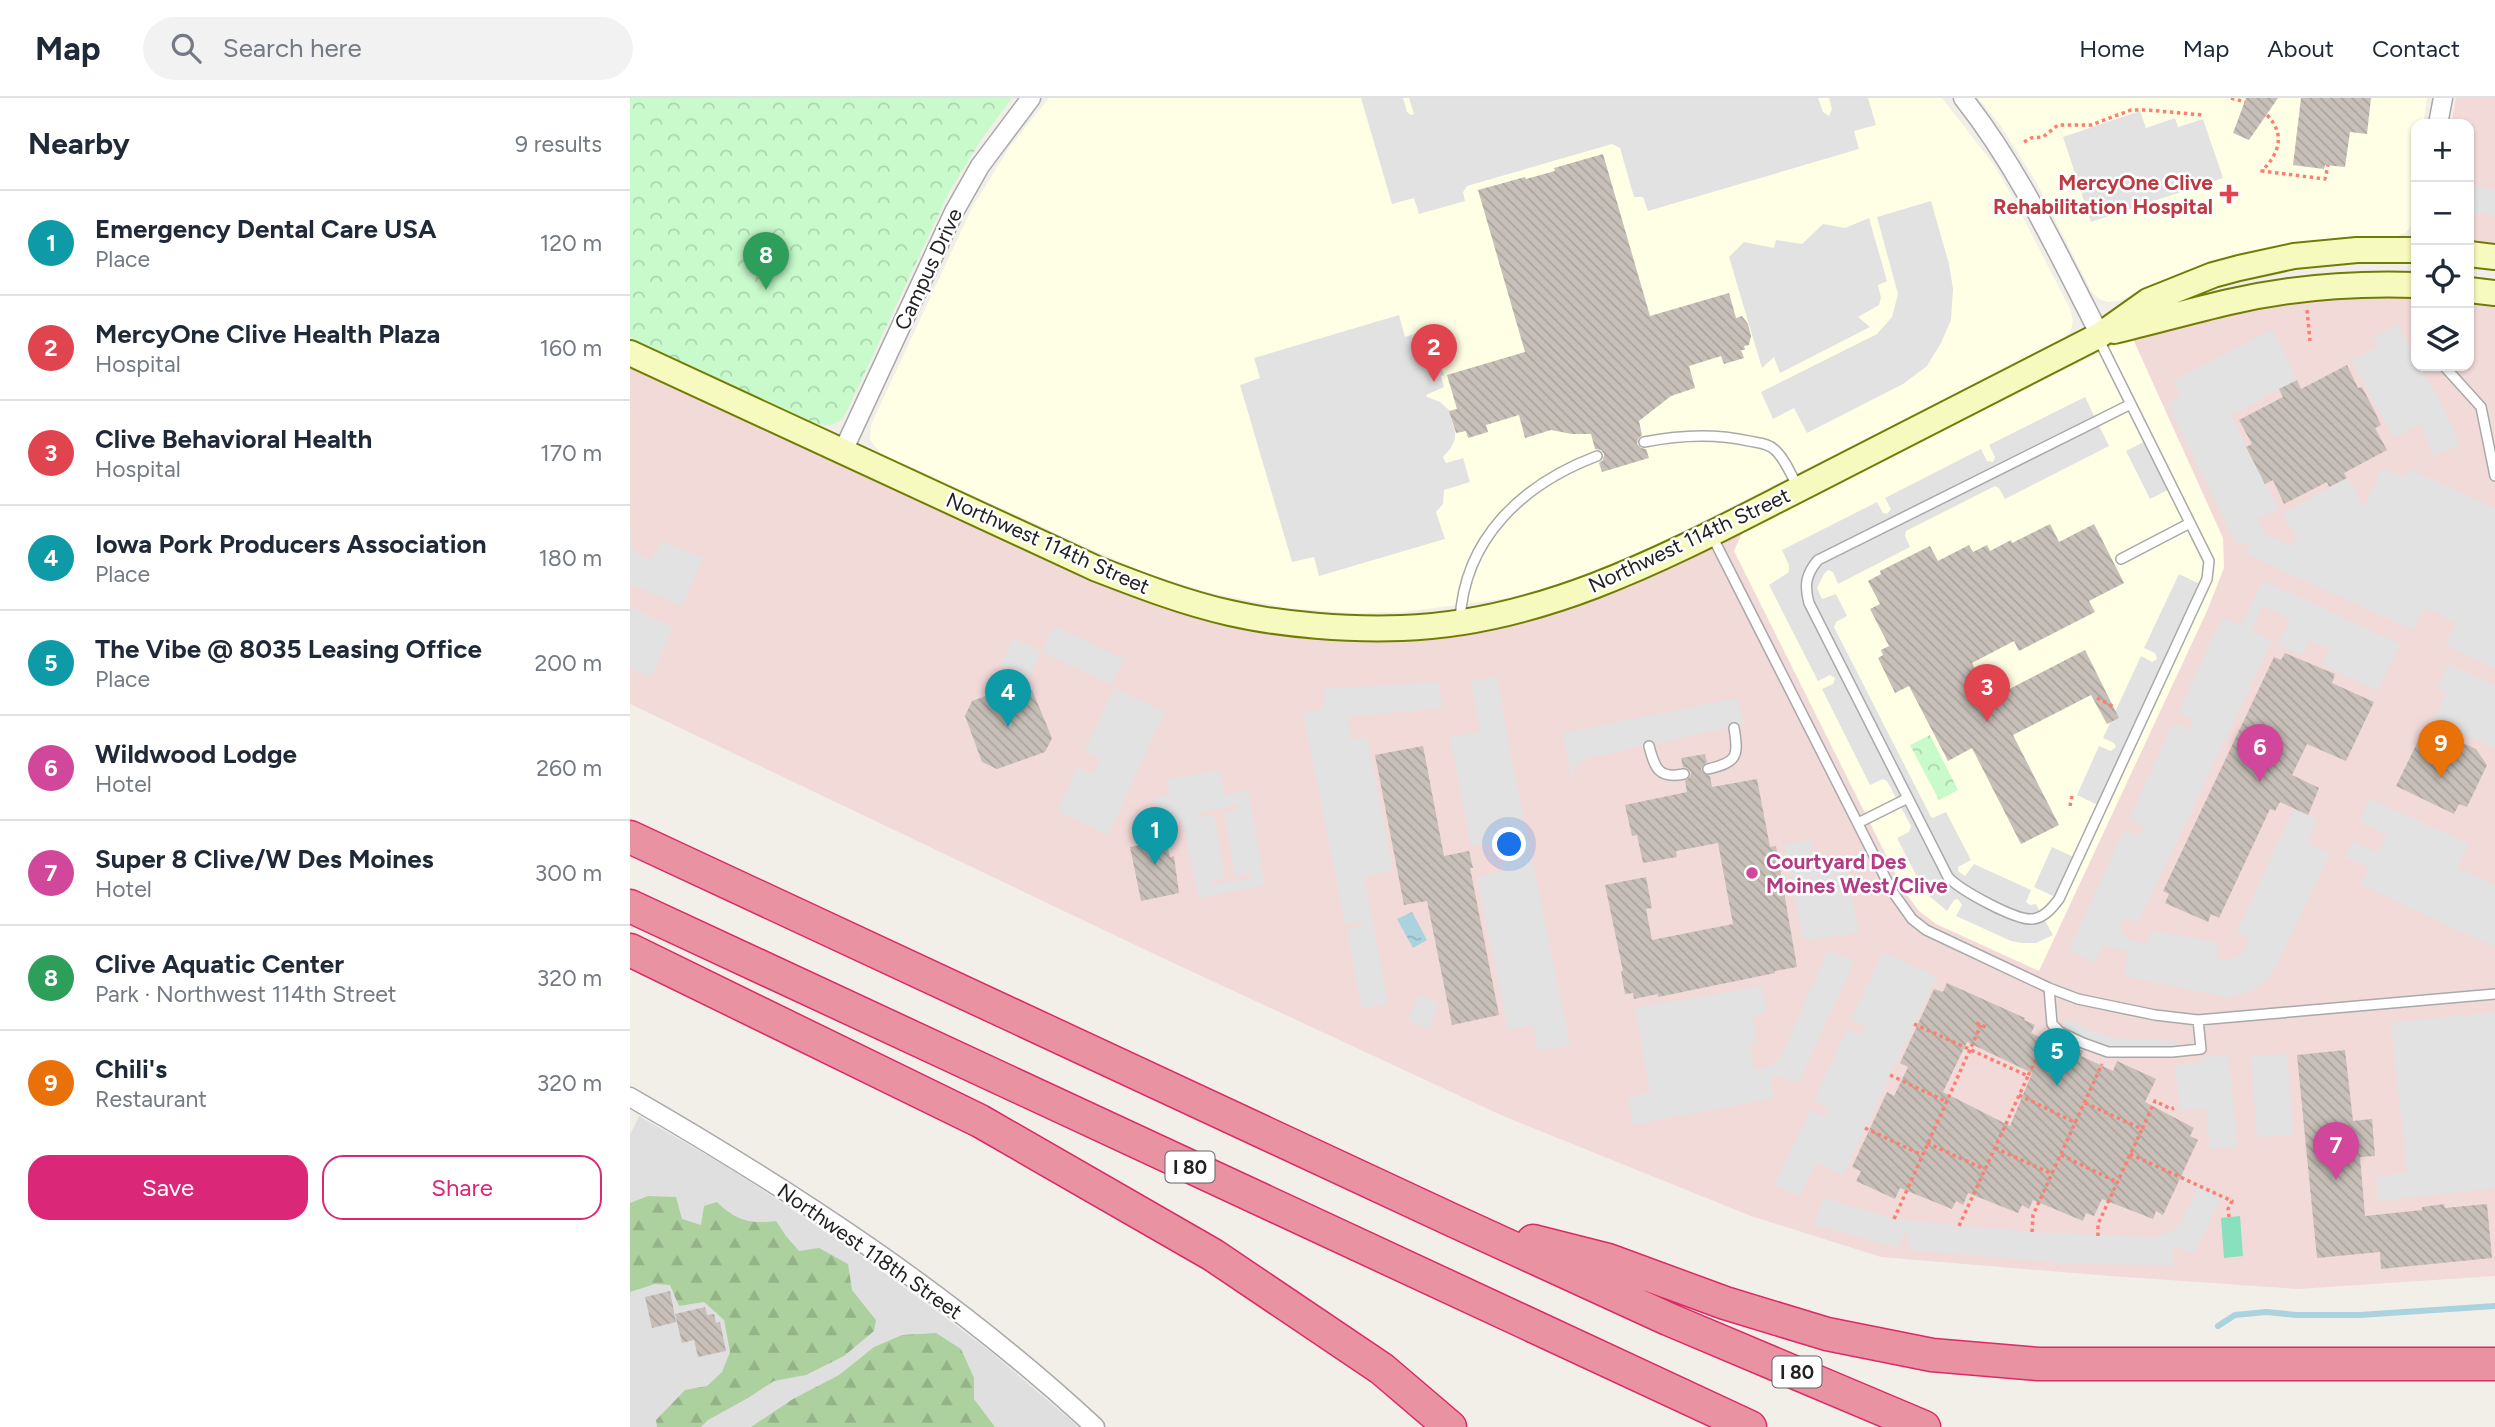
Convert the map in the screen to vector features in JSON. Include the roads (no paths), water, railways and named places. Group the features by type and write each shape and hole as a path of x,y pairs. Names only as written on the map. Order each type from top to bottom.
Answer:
{"highway":[{"name":"I 80","path":"630,836 1668,1319 1924,1427"},
{"name":"I 80","path":"630,906 1750,1427"},
{"path":"630,950 980,1121 1201,1248 1382,1369 1450,1427"},
{"path":"1452,1220 1608,1260 1726,1303 1828,1334 1932,1354 2038,1364 2495,1364"},
{"path":"1668,1319 1825,1406 1870,1427"}],"street":[{"name":"Campus Drive","path":"844,451 954,212 980,166 1031,98"},
{"path":"1963,98 1990,132 2022,186 2098,336"},
{"path":"2439,119 2442,98"},
{"name":"Northwest 114th Street","path":"630,353 1097,569 1161,593 1220,610 1278,621 1362,628 1403,628 1460,622 1546,603 1643,567 2098,336 2148,301 2213,275 2294,256 2344,251 2411,250"},
{"path":"2474,255 2495,257"},
{"name":"Northwest 114th Street","path":"2098,336 2231,301 2300,290 2411,285"},
{"path":"2474,291 2495,293"},
{"name":"Northwest 118th Street","path":"630,1097 715,1146 882,1256 995,1341 1096,1427"}],"lane":[{"path":"2098,336 2132,404 2209,561 2207,579 2059,900 2050,911 2031,919 2021,918 1957,886 1948,877 1809,603 1806,581 1818,560 2132,404"},
{"path":"2449,371 2481,407 2495,476"},
{"path":"1644,442 1667,437 1714,435 1765,444 1782,458 1799,489"},
{"path":"1460,622 1465,580 1484,543 1507,512 1526,494 1553,476 1597,456"},
{"path":"2121,559 2190,523"},
{"path":"1711,534 1892,891 1912,919 1926,930 2078,999 2155,1015 2198,1020 2495,994"},
{"path":"1708,769 1729,764 1733,759 1737,743 1734,727"},
{"path":"1649,746 1655,765 1662,773 1669,777 1684,774"},
{"path":"1858,823 1908,798"},
{"path":"2049,988 2052,1024 2060,1032 2108,1052 2201,1049 2198,1020"}],"water":[{"path":"1412,912 1427,940 1413,948 1397,919"}],"waterway":[{"path":"2218,1326 2235,1315 2266,1312 2360,1315 2495,1306"}],"place":[{"name":"MercyOne Clive Rehabilitation Hospital","path":"2229,194"},
{"name":"Clive Aquatic Center","path":"766,290"},
{"name":"MercyOne Clive Health Plaza","path":"1434,382"},
{"name":"Clive Behavioral Health","path":"1987,722"},
{"name":"Iowa Pork Producers Association","path":"1008,727"},
{"name":"Chili's","path":"2441,778"},
{"name":"Wildwood Lodge","path":"2260,782"},
{"name":"Emergency Dental Care USA","path":"1155,865"},
{"name":"Courtyard Des Moines West/Clive","path":"1752,873"},
{"name":"The Vibe @ 8035 Leasing Office","path":"2057,1086"},
{"name":"Super 8 Clive/W Des Moines","path":"2336,1180"}]}
